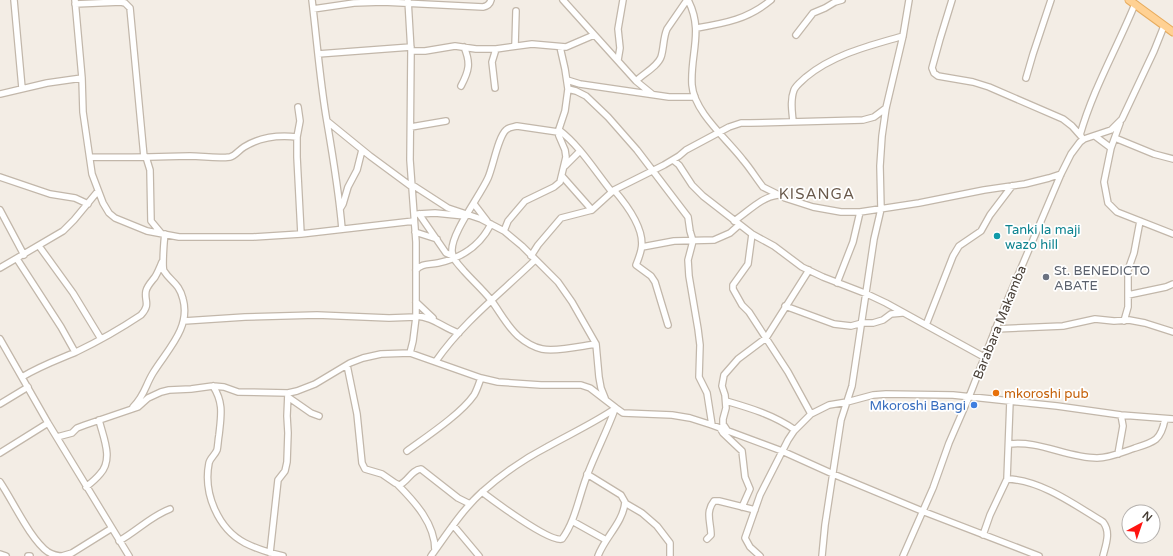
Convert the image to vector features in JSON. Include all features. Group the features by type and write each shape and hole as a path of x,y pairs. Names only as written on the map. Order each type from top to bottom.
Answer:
{"main road":[{"path":"1132,2 1173,32"}],"street":[{"path":"14,0 22,88"},
{"path":"312,0 342,229"},
{"path":"313,9 354,3 408,1 431,5 484,7 487,6 491,0"},
{"path":"563,0 636,81 652,94"},
{"path":"618,60 620,48 618,29 623,0"},
{"path":"636,81 657,64 661,58 667,29 687,0 693,12 696,28 692,85 700,108 742,158 763,187 778,195 812,207 841,212 860,212 1040,181 1061,174"},
{"path":"696,28 733,21 747,16 771,0"},
{"path":"796,35 813,13 842,0"},
{"path":"822,556 825,525 841,420 852,386 867,294 874,239 881,208 880,166 886,108 903,36 909,0"},
{"path":"952,0 932,68 934,73 938,76 973,82 1002,92 1063,119 1082,137"},
{"path":"1026,78 1032,54 1051,0"},
{"path":"408,1 411,49 410,160 415,217 416,270 416,317 414,341 410,353"},
{"path":"131,409 143,395 154,371 178,336 184,321 184,300 177,284 163,268 165,250 163,234 151,221 150,170 145,157 130,8 125,3 121,2 75,2 82,78 83,112 92,174 103,203 109,213 115,218 147,231 163,234 179,237 253,237 301,234 342,229 435,213 467,216"},
{"path":"1082,137 1099,84 1132,2"},
{"path":"515,46 516,11"},
{"path":"1164,26 1114,138 1104,182 1108,203 1116,212 1173,234"},
{"path":"318,54 411,49 425,51 455,46 496,49 532,44 560,47 572,46 594,36"},
{"path":"792,121 792,98 794,89 810,74 833,60 857,50 903,36"},
{"path":"461,86 468,70 468,62 464,47"},
{"path":"504,231 506,224 521,205 554,187 560,182 562,176 566,157 565,150 559,136 559,131 565,111 568,89 560,47"},
{"path":"495,88 492,62 496,49"},
{"path":"0,94 22,88 82,78"},
{"path":"567,80 580,84 669,97 695,97"},
{"path":"568,89 586,96 595,103 632,144 688,217 693,242 688,260 689,276 698,329 699,377 707,393 712,425"},
{"path":"298,107 300,121 297,136 296,157 301,234"},
{"path":"436,361 445,348 459,333 533,258 561,218 592,210 613,191 673,160 686,150 741,123 863,120 874,117 886,108"},
{"path":"1082,137 1095,136 1111,130 1122,119"},
{"path":"327,121 362,150 411,185 443,205 467,216 489,223 504,231 558,282 572,302 596,344 599,377 601,388 606,400"},
{"path":"411,127 446,121"},
{"path":"596,344 552,350 542,349 530,344 518,336 500,315 491,300 454,257 452,251 455,236 490,175 501,139 506,130 511,127 517,126 559,131 570,139 630,211 636,221 640,233 642,247 636,265 651,276 655,282 668,325"},
{"path":"90,157 191,156 226,158 232,157 245,146 257,140 275,136 297,136"},
{"path":"1095,136 1111,148"},
{"name":"Barabara Makamba","path":"903,556 933,488 949,443 1039,223 1073,150 1082,137"},
{"path":"1114,138 1154,154 1173,159"},
{"path":"340,209 348,187 357,170 362,150"},
{"path":"564,167 580,151"},
{"path":"673,160 679,165 692,185 703,196 752,234 774,246 809,270 837,283 867,294 984,357"},
{"path":"562,176 592,210"},
{"path":"0,177 50,194 76,198 88,204"},
{"path":"926,325 953,256 959,246 982,231 990,215 1012,186"},
{"path":"0,268 63,231 98,191"},
{"path":"734,221 761,201 778,195"},
{"path":"474,204 489,223"},
{"path":"0,210 24,255"},
{"path":"837,283 853,242 860,212"},
{"path":"415,217 437,239 446,253 454,257"},
{"path":"1124,320 1128,307 1128,270 1134,253 1140,221"},
{"path":"416,270 424,264 431,265 442,262 475,246 484,236 489,223"},
{"path":"642,247 674,241 693,242 714,240 730,233 740,225"},
{"path":"415,232 437,239"},
{"path":"752,234 748,264 733,285 733,289 742,305 749,312 788,372 811,414"},
{"path":"39,246 73,293 101,339"},
{"path":"16,259 75,352"},
{"path":"22,377 46,363 75,352 118,331 144,312 147,302 147,288 155,277 163,260"},
{"path":"727,430 723,419 726,408 726,401 722,386 724,375 738,359 766,338 809,270"},
{"path":"1128,295 1166,287 1173,284"},
{"path":"416,302 436,321"},
{"path":"785,306 834,324 851,326 862,323 879,322 891,314 902,312"},
{"path":"184,321 245,317 317,315 388,318 427,317 459,333"},
{"path":"995,329 1063,326 1095,319 1114,321 1124,320 1145,323 1173,332"},
{"path":"0,339 48,423 128,556"},
{"path":"57,438 72,433 77,428 138,407 153,394 169,390 213,386 224,387 238,392 288,395 315,384 359,359 371,356 410,353 481,378 511,383 581,385 590,388 623,412 630,414 658,413 690,418 719,427 782,451 922,511 1039,556"},
{"path":"347,365 357,414 363,467 366,470 382,474 398,485 413,501 424,516 434,540 435,550"},
{"path":"407,451 464,407 475,394 481,378"},
{"path":"213,386 219,394 221,409 217,451 209,460 206,476 208,491 214,506 222,521 231,533 245,544 283,556"},
{"path":"0,404 28,387"},
{"path":"760,556 750,546 745,538 766,482 795,430 811,414 829,405 886,394 953,395 1121,415 1173,419"},
{"path":"288,395 312,413 320,416"},
{"path":"270,553 278,480 285,471 287,462 288,395"},
{"path":"726,401 749,407 776,418 795,430"},
{"path":"983,535 990,515 1007,479 1010,444 1010,401"},
{"path":"482,492 535,529 557,540 562,539 572,521 587,474 616,408"},
{"path":"431,556 470,504 482,492 533,455 602,418 616,408"},
{"path":"1118,454 1122,426 1121,415"},
{"path":"1010,444 1019,442 1032,444 1067,453 1096,458 1118,454 1156,440 1160,435 1165,419"},
{"path":"86,487 101,474 107,461 107,453 99,420"},
{"path":"0,453 48,423"},
{"path":"719,427 739,447 743,455 744,472 750,489 742,507"},
{"path":"398,485 402,485 416,470 421,469 458,498 470,504"},
{"path":"587,474 621,495 624,498 625,503 616,526 606,540 598,556"},
{"path":"1007,479 1015,479 1054,493 1103,522 1107,527 1103,556"},
{"path":"0,482 24,522 36,538 47,551 57,556 72,554 112,528"},
{"path":"707,539 712,535 708,519 710,507 714,502 719,501 755,510"},
{"path":"625,503 642,512 657,526 670,543 670,556"},
{"path":"119,541 136,531 159,513 170,509"},
{"path":"572,521 606,540"},
{"path":"454,525 463,534 479,556"},
{"path":"0,554 6,556"}],"place":[{"name":"Tanki la maji wazo hill","path":"997,236"},
{"name":"St. BENEDICTO ABATE","path":"1046,277"},
{"name":"mkoroshi pub","path":"996,393"},
{"name":"Mkoroshi Bangi","path":"974,405"}],"district":[{"name":"KISANGA","path":"817,194"}]}
